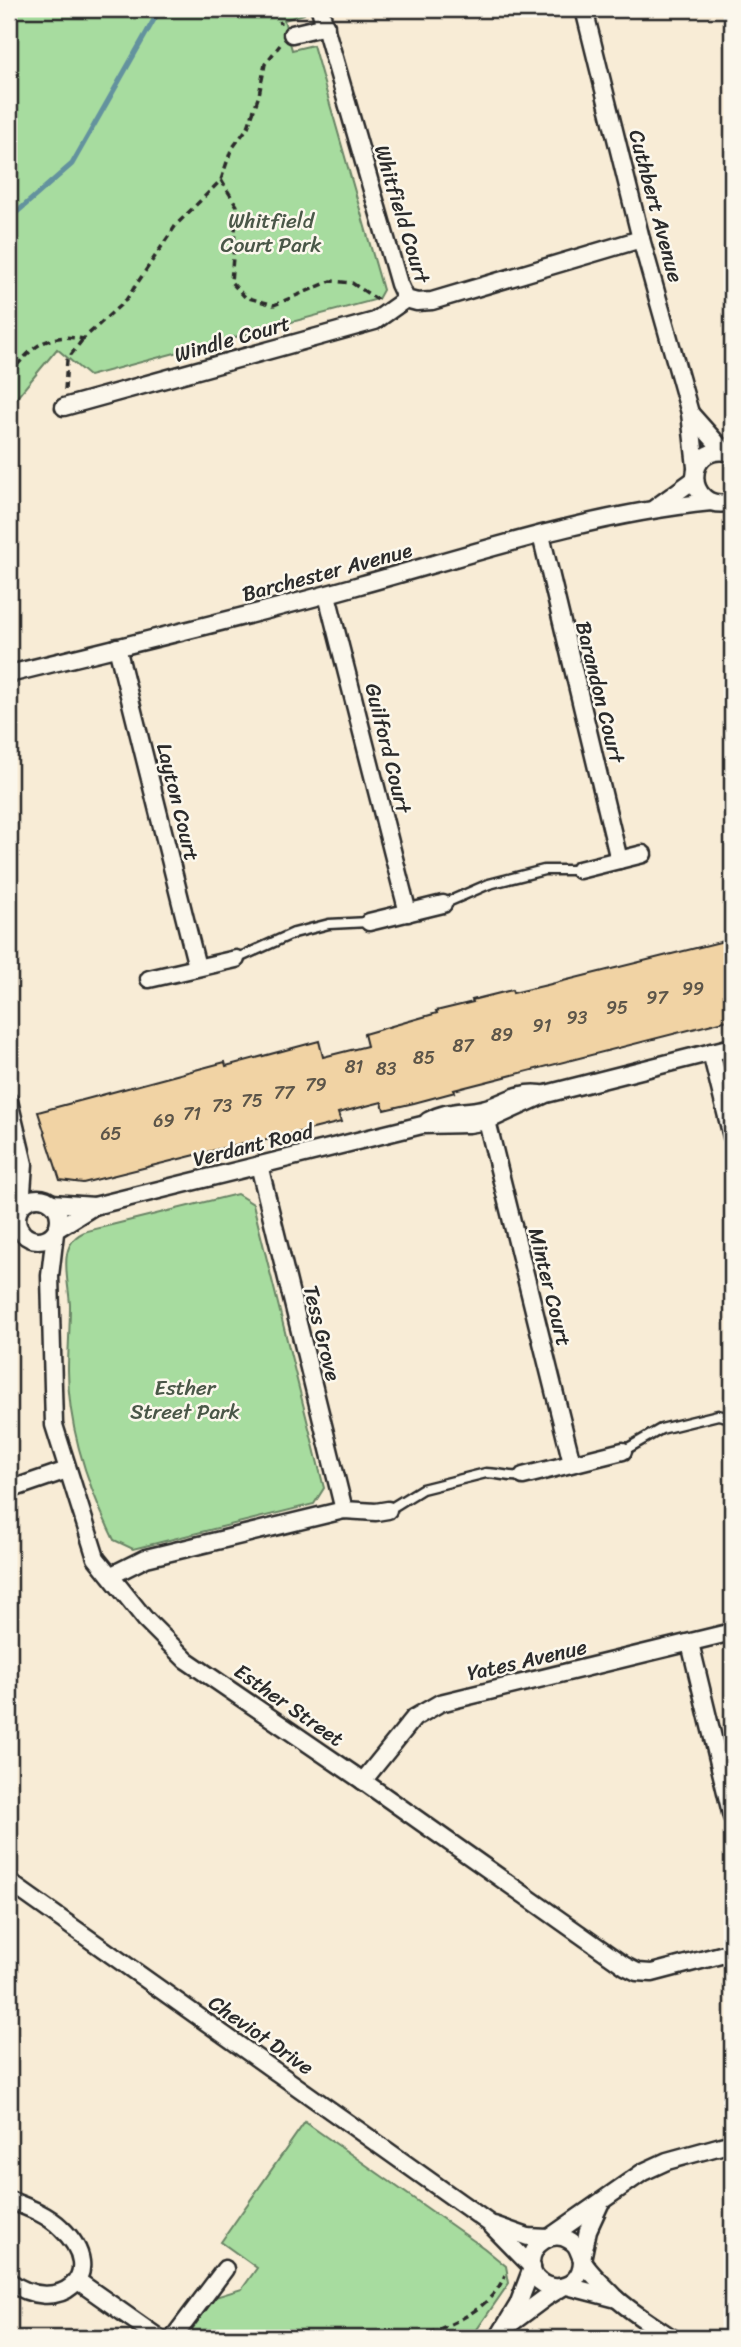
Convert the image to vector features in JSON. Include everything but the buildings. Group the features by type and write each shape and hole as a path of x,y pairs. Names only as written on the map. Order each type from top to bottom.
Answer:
{"street":[{"name":"Whitfield Court","path":"320,9 405,299 417,302 432,301 641,239"},
{"name":"Cuthbert Avenue","path":"584,9 641,239 690,413 695,473"},
{"path":"285,35 326,26"},
{"name":"Windle Court","path":"64,407 375,321 405,299"},
{"name":"Cuthbert Avenue","path":"690,413 728,452"},
{"name":"Barchester Avenue","path":"655,508 695,473 707,454 728,452"},
{"path":"695,473 697,489 703,497 725,505"},
{"name":"Barchester Avenue","path":"9,674 327,594 541,535 655,508 725,505"},
{"name":"Barandon Court","path":"541,535 619,860"},
{"name":"Guilford Court","path":"327,594 408,913"},
{"name":"Layton Court","path":"117,648 197,967"},
{"path":"579,870 643,854"},
{"path":"369,922 443,904"},
{"path":"149,979 236,959"},
{"name":"Verdant Road","path":"56,1231 94,1206 422,1125 468,1124 547,1094 732,1047"},
{"path":"711,1052 732,1137"},
{"path":"9,1101 24,1164 59,1215 56,1231 44,1240 9,1237"},
{"name":"Minter Court","path":"486,1115 572,1463"},
{"path":"24,1164 16,1210 18,1225 29,1238"},
{"name":"Tess Grove","path":"259,1165 344,1510"},
{"path":"16,1210 34,1198 50,1201"},
{"name":"Verdant Road","path":"50,1201 94,1206"},
{"name":"Esther Street","path":"56,1231 50,1276 54,1425 96,1558 145,1619 186,1660 625,1966 637,1972 652,1973 732,1952"},
{"name":"Esther Street","path":"29,1238 50,1276"},
{"path":"523,1476 623,1451"},
{"path":"9,1490 67,1470"},
{"path":"112,1575 146,1558 344,1510 388,1510"},
{"name":"Yates Avenue","path":"363,1782 414,1717 440,1703 732,1632"},
{"path":"691,1643 732,1817"},
{"name":"Cheviot Drive","path":"9,1882 488,2223 532,2267"},
{"path":"503,2332 532,2267 534,2250 538,2245 643,2172 667,2161 732,2143"},
{"path":"503,2332 545,2298 579,2276 588,2230 603,2199"},
{"path":"9,2200 62,2228 80,2255 81,2270 78,2281 67,2290 47,2294 25,2290 9,2281"},
{"name":"Cheviot Drive","path":"488,2223 528,2237 549,2238"},
{"path":"549,2238 569,2240 580,2251 582,2261 617,2299 672,2338"},
{"path":"532,2267 543,2284 553,2287 566,2286 617,2299"},
{"path":"173,2338 225,2269"},
{"path":"78,2281 159,2338"}],"lane":[{"path":"443,904 489,884 511,878 544,870 579,870"},
{"path":"236,959 295,933 329,924 369,922"},
{"path":"623,1451 661,1429 718,1415 732,1418"},
{"path":"388,1510 422,1489 456,1480 486,1473 508,1477 523,1476"}],"path":[{"path":"9,16 16,9"},
{"path":"64,407 67,359 83,339 126,300 176,225 221,180 231,150 248,127 259,95 265,64 285,35 277,9"},
{"path":"221,180 237,206 231,282 245,297 274,305 331,281 352,283 391,310"},
{"path":"9,375 26,354 53,337 83,339"},
{"path":"416,2338 453,2324 474,2311 500,2288 505,2276"}],"green space":[{"name":"Whitfield Court Park","path":"9,9 302,9 304,14 284,20 292,50 313,45 383,290 378,299 89,376 57,349 9,407"},
{"name":"Esther Street Park","path":"237,1194 253,1204 324,1488 314,1504 133,1549 114,1540 88,1479 76,1436 69,1392 70,1306 67,1253 77,1236 87,1231"},
{"path":"305,2122 506,2266 509,2283 471,2338 186,2338 215,2297 242,2289 257,2268 221,2242"}],"waterway":[{"path":"9,219 72,164 160,9"}]}
